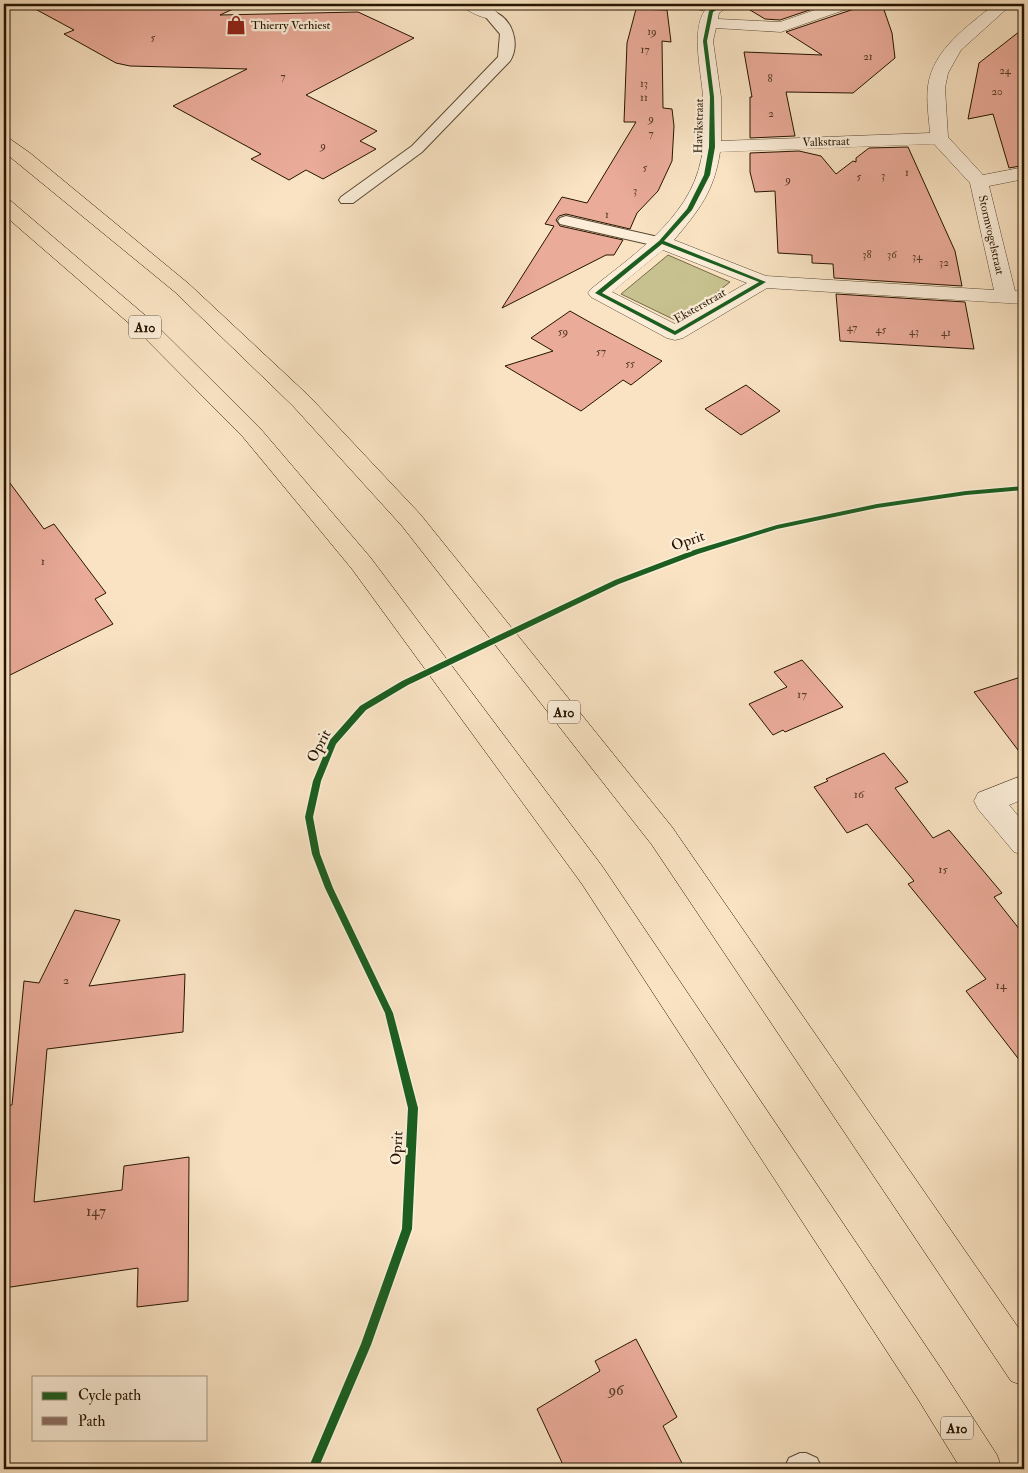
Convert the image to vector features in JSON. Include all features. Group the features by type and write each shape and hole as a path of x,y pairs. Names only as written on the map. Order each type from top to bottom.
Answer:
{"highway":[{"name":"A10","path":"4,143 24,156 182,288 301,402 411,520 662,836 1024,1368"},
{"name":"A10","path":"4,206 146,327 251,432 361,563 592,875 931,1386 983,1469"}],"street":[{"path":"468,4 491,15"},
{"path":"723,4 710,12 708,23 781,27 847,4"},
{"path":"939,138 936,88 939,73 954,47 1004,4"},
{"name":"Havikstraat","path":"661,242 688,210 707,175 712,147 712,97 705,41 708,23"},
{"name":"Valkstraat","path":"712,147 939,138"},
{"name":"Stormvogelstraat","path":"939,138 979,182 1015,298"},
{"path":"979,182 1024,173"},
{"name":"Eksterstraat","path":"763,282 675,333 598,292 661,242 763,282 1015,298"},
{"path":"1024,787 988,801 1024,843"}],"lane":[{"path":"347,200 417,150 505,58 508,38 506,28 491,15"},
{"path":"566,221 661,242"},
{"path":"800,1469 806,1469"}],"shaded area":[{"path":"668,255 730,282 679,322 621,294"}],"building":[{"path":"26,4 244,4 220,15 358,12 414,38 306,95 377,131 360,141 376,149 323,179 306,170 289,180 251,159 261,154 173,106 247,69 130,66 116,63 64,34 74,30"},
{"path":"740,4 827,4 780,20 765,19"},
{"path":"857,4 882,4 892,33 895,58 853,93 786,92 795,136 750,138 750,97 752,97 744,52 822,55 786,32 854,9"},
{"path":"636,9 667,10 671,42 662,41 663,108 672,109 674,126 672,161 658,191 637,213 630,229 566,214 559,216 556,220 560,226 623,240 614,255 606,255 502,308 554,226 545,224 562,197 587,203 636,122 624,122 627,43"},
{"path":"1024,28 1024,110 1020,166 1009,168 993,114 968,119 979,63"},
{"path":"908,147 955,251 962,286 834,278 833,264 812,263 812,255 778,253 775,191 755,192 750,172 750,153 799,151 821,156 836,174 853,161 856,162 856,158 869,148"},
{"path":"836,294 965,302 974,349 840,341"},
{"path":"570,311 662,361 631,385 623,380 581,411 505,366 553,351 531,338"},
{"path":"746,385 780,411 741,435 705,409"},
{"path":"4,475 44,529 54,524 106,593 95,599 113,624 4,678"},
{"path":"802,660 843,707 785,732 783,730 773,735 749,704 787,687 774,672"},
{"path":"1024,676 1024,758 974,692"},
{"path":"884,753 908,782 895,788 933,838 949,830 1002,893 994,897 1024,935 1024,1066 966,991 986,979 908,884 914,881 867,824 847,833 814,787 828,781 826,779"},
{"path":"75,910 120,920 89,986 185,974 183,1032 47,1049 34,1202 122,1190 124,1166 189,1157 188,1301 137,1307 138,1268 4,1288 9,1219 4,1220 4,1106 12,1105 24,981 39,983"},
{"path":"636,1339 677,1417 663,1426 685,1469 565,1469 537,1409 600,1371 595,1361"}],"marked path":[{"path":"684,4 711,11"}],"cycle path":[{"path":"661,242 763,282 675,333 598,293 661,242 689,210 707,175 712,147 712,97 705,41 711,11 723,4"},
{"name":"Oprit","path":"313,1469 366,1345 407,1229 413,1108 389,1013 329,888 316,854 309,817 317,781 333,742 363,708 405,683 617,582 696,552 777,527 877,506 966,493 1024,488"}],"place":[{"name":"Thierry Verhiest","path":"236,25"}]}
